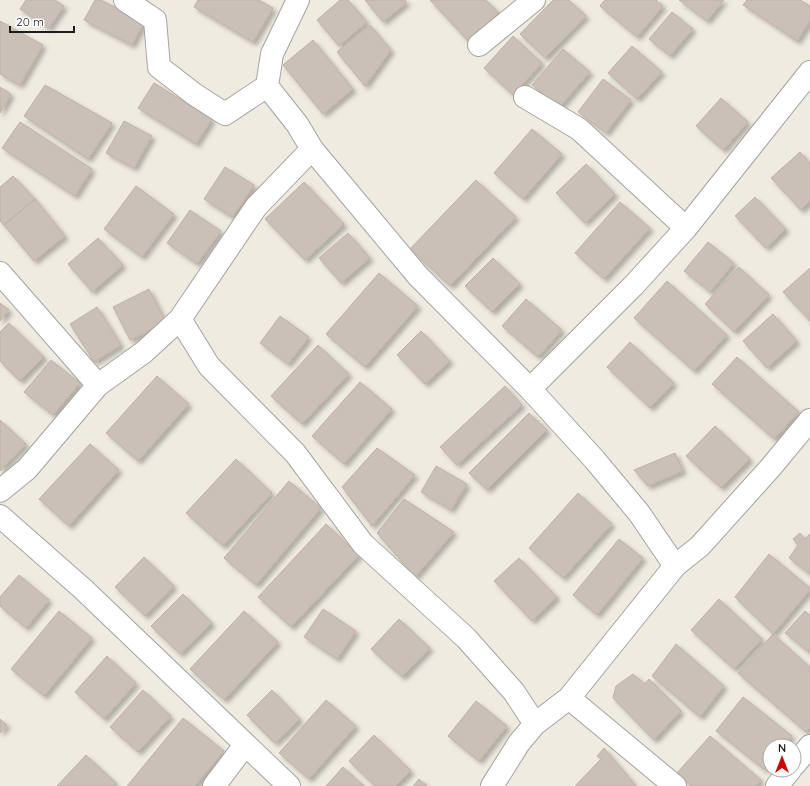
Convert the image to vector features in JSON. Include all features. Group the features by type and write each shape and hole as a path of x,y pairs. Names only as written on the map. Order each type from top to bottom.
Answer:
{"street":[{"path":"125,0 156,20 159,67 194,94 225,114 267,86"},
{"path":"298,0 272,54 267,86 297,124 312,149 418,276 530,389 594,459 639,513 675,566"},
{"path":"479,45 534,0"},
{"path":"530,389 634,285 686,228 810,72"},
{"path":"525,97 579,128 686,228"},
{"path":"0,491 27,469 98,384 144,352 180,319 256,207 312,149"},
{"path":"0,273 98,384"},
{"path":"180,319 209,366 295,453 363,544 466,638 514,692 535,724"},
{"path":"492,786 519,743 535,724 569,698 675,566 700,546 771,467 810,420"},
{"path":"0,516 84,589 289,786"},
{"path":"569,698 675,786"},
{"path":"214,786 246,745"},
{"path":"802,756 810,746"},
{"path":"776,786 783,778"}],"building":[{"path":"26,0 55,0 64,6 49,28 20,9"},
{"path":"95,0 101,0 144,22 132,45 84,20"},
{"path":"198,0 259,0 273,8 253,42 194,7"},
{"path":"340,0 348,0 367,22 339,46 317,20"},
{"path":"365,0 405,0 407,2 383,22"},
{"path":"430,0 486,0 499,13 468,41"},
{"path":"553,0 569,0 586,16 545,58 520,34"},
{"path":"605,0 656,0 663,6 637,37 600,6"},
{"path":"679,0 724,0 707,21"},
{"path":"747,0 800,0 810,6 810,21 797,41 743,5"},
{"path":"672,12 693,29 670,56 649,39"},
{"path":"0,21 43,45 20,85 0,74"},
{"path":"370,25 391,50 365,86 337,52"},
{"path":"513,36 542,63 513,95 484,68"},
{"path":"313,40 353,89 323,114 283,65"},
{"path":"632,46 662,72 637,99 608,73"},
{"path":"563,49 590,72 559,108 532,85"},
{"path":"603,79 631,100 606,133 578,112"},
{"path":"154,83 212,119 196,144 138,108"},
{"path":"45,85 112,123 88,159 24,116"},
{"path":"0,87 11,94 0,113"},
{"path":"721,98 748,122 723,150 696,126"},
{"path":"124,121 152,136 134,168 106,153"},
{"path":"20,122 92,169 75,196 2,148"},
{"path":"532,129 562,154 523,199 494,173"},
{"path":"800,152 810,163 810,201 801,210 771,178"},
{"path":"586,164 615,194 585,223 556,193"},
{"path":"225,167 254,185 232,217 204,199"},
{"path":"13,176 35,199 4,225 0,221 0,187"},
{"path":"476,180 516,217 450,286 410,249"},
{"path":"304,182 344,224 305,260 265,219"},
{"path":"136,186 174,214 142,257 104,229"},
{"path":"755,197 786,229 766,248 735,216"},
{"path":"35,199 65,236 34,261 4,225"},
{"path":"620,202 650,228 604,279 575,253"},
{"path":"190,210 221,231 197,264 167,243"},
{"path":"348,233 370,258 341,283 319,258"},
{"path":"98,238 123,265 92,292 68,264"},
{"path":"708,242 734,263 710,292 684,271"},
{"path":"493,258 520,284 492,312 465,286"},
{"path":"739,267 769,295 734,332 705,304"},
{"path":"810,268 810,321 783,292"},
{"path":"379,273 418,306 365,367 326,334"},
{"path":"667,281 727,335 694,371 634,318"},
{"path":"149,289 166,323 130,340 113,307"},
{"path":"526,299 562,330 538,357 502,326"},
{"path":"0,303 9,310 0,321"},
{"path":"97,307 121,345 94,362 70,324"},
{"path":"773,314 797,341 767,368 743,341"},
{"path":"280,316 309,337 288,364 260,343"},
{"path":"9,323 44,357 20,381 0,361 0,332"},
{"path":"421,331 450,361 425,384 397,355"},
{"path":"630,342 674,383 650,408 607,367"},
{"path":"318,345 349,374 302,424 271,396"},
{"path":"737,357 799,412 774,439 712,384"},
{"path":"51,360 80,383 53,415 24,392"},
{"path":"157,376 189,404 138,461 106,433"},
{"path":"360,382 392,409 344,464 312,436"},
{"path":"505,386 522,405 457,465 440,447"},
{"path":"529,413 547,430 487,490 469,473"},
{"path":"0,420 26,444 0,471"},
{"path":"715,426 750,459 721,488 686,456"},
{"path":"90,444 119,470 69,526 39,499"},
{"path":"377,448 415,475 372,526 342,487"},
{"path":"675,453 683,471 648,486 634,470"},
{"path":"236,459 272,493 223,546 186,513"},
{"path":"436,466 467,484 451,510 421,492"},
{"path":"289,481 321,508 256,585 224,558"},
{"path":"578,493 612,524 563,578 529,548"},
{"path":"404,499 454,532 415,577 377,533"},
{"path":"326,524 359,555 291,627 258,597"},
{"path":"800,533 805,539 810,534 810,574 789,558 798,545 793,539"},
{"path":"619,539 643,558 597,615 573,595"},
{"path":"769,554 810,588 810,590 773,634 735,597"},
{"path":"144,557 174,586 145,616 115,587"},
{"path":"519,558 557,597 532,621 494,581"},
{"path":"19,575 49,600 26,628 0,606 0,597"},
{"path":"183,594 212,623 180,654 151,626"},
{"path":"719,599 762,639 734,669 691,630"},
{"path":"323,609 356,631 337,659 304,637"},
{"path":"59,611 92,638 44,696 11,669"},
{"path":"244,611 278,642 224,700 190,669"},
{"path":"805,611 810,615 810,653 785,633"},
{"path":"399,619 430,648 402,677 371,649"},
{"path":"773,634 810,667 810,727 806,732 738,673"},
{"path":"676,644 724,686 700,717 652,676"},
{"path":"107,656 136,683 104,719 75,692"},
{"path":"633,674 645,684 649,679 681,711 654,740 613,698 616,686"},
{"path":"143,690 171,716 138,752 110,727"},
{"path":"272,690 300,719 275,743 247,715"},
{"path":"743,697 792,736 790,738 762,738 762,768 716,731"},
{"path":"326,700 356,726 309,779 279,753"},
{"path":"476,701 507,726 479,761 448,736"},
{"path":"183,718 224,751 195,786 127,786"},
{"path":"0,719 7,725 0,733"},
{"path":"374,735 411,771 396,786 375,786 349,761"},
{"path":"710,736 761,780 756,786 691,786 677,773"},
{"path":"604,748 636,786 575,786 601,759 597,756"},
{"path":"86,755 116,783 113,786 57,786"},
{"path":"343,767 364,786 326,786"},
{"path":"419,779 427,786 413,786"}]}
